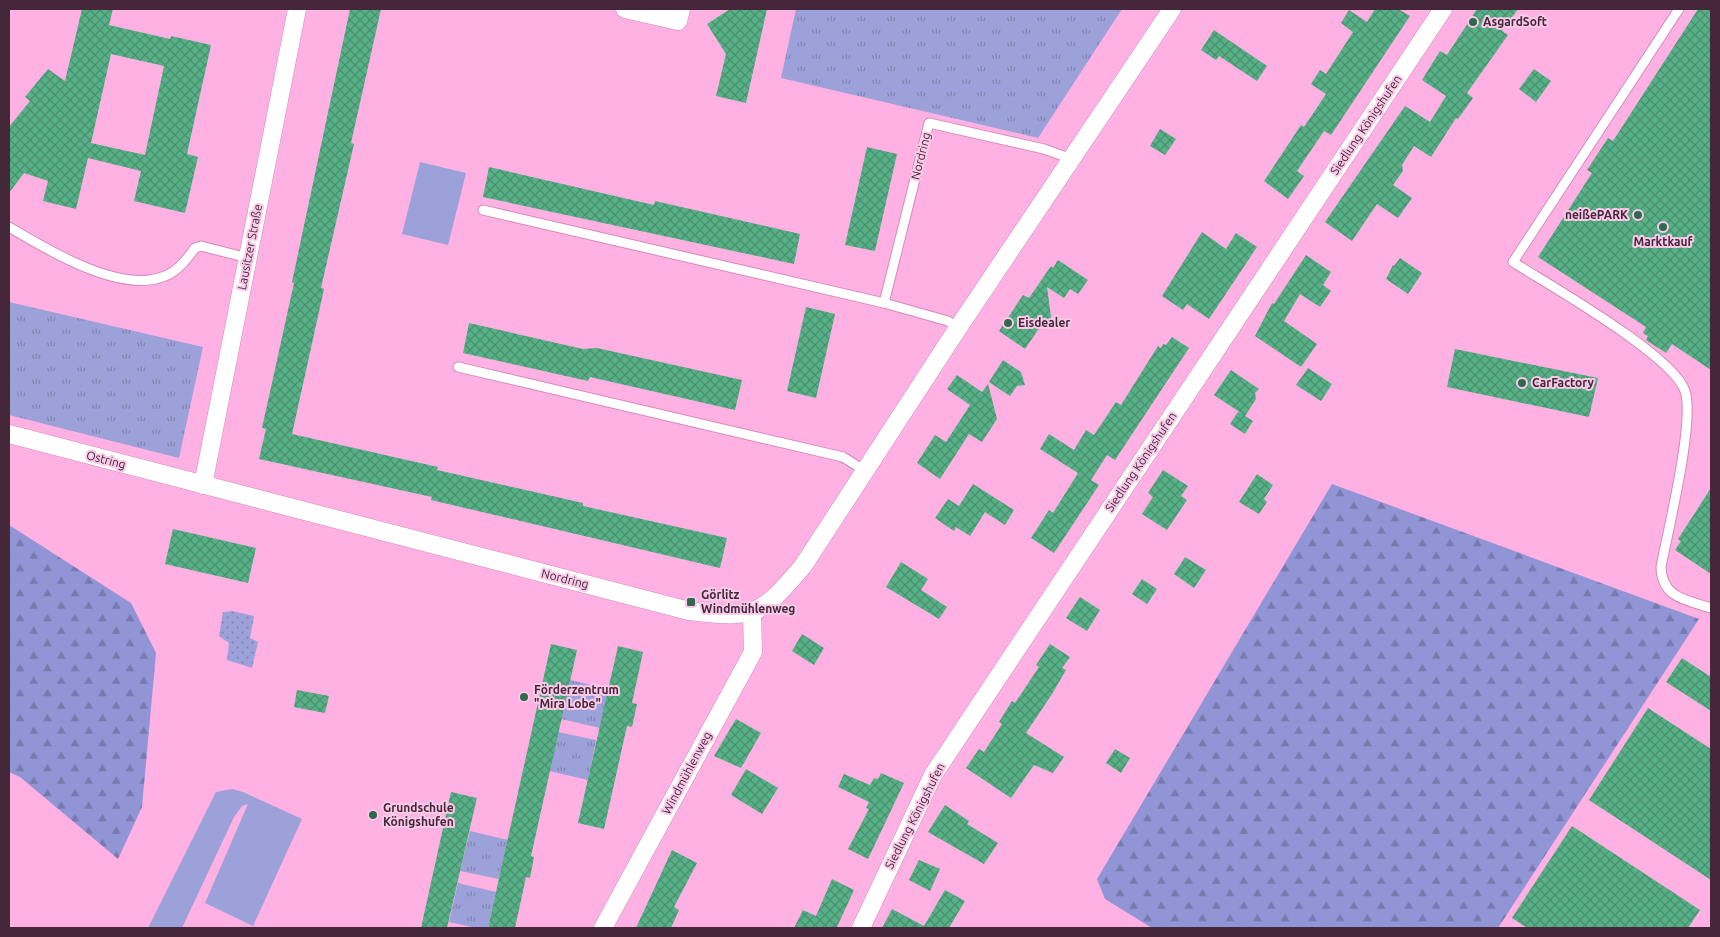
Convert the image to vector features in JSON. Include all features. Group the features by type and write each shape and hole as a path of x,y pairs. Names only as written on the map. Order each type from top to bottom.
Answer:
{"street":[{"name":"Lausitzer Straße","path":"203,485 297,9"},
{"path":"626,9 678,21 681,9"},
{"name":"Nordring","path":"203,485 689,611 730,615 752,613 776,597 803,566 958,328 1172,9"},
{"name":"Siedlung Königshufen","path":"861,928 933,775 1443,9"},
{"name":"Ostring","path":"9,434 203,485"},
{"name":"Windmühlenweg","path":"603,928 753,652 752,613"}],"lane":[{"path":"1679,9 1513,262 1642,345 1670,367 1685,390 1687,426 1661,567 1661,578 1664,587 1673,594 1711,608"},
{"name":"Nordring","path":"884,303 929,123 1044,150 1072,159"},
{"path":"484,210 884,303 948,321 958,328"},
{"path":"9,227 71,262 133,280 150,281 166,276 186,260 195,248 201,246 248,258"},
{"path":"458,367 843,457 865,471"}],"green space":[{"path":"796,9 1122,9 1038,138 781,78"},
{"path":"420,162 466,173 448,245 402,234"},
{"path":"9,302 203,347 179,458 9,415"},
{"path":"1332,484 1699,619 1498,928 1152,928 1105,899 1097,879"},
{"path":"9,525 131,603 156,653 142,807 118,859 20,777 9,772"},
{"path":"232,611 254,616 250,638 258,642 252,668 227,660 229,643 219,636 223,612"},
{"path":"570,680 609,689 600,728 561,719"},
{"path":"558,732 596,740 588,780 549,771"},
{"path":"232,789 243,792 302,819 253,926 205,903 248,804 242,806 234,817 182,928 148,928 216,792"},
{"path":"470,831 508,840 499,879 460,871"},
{"path":"458,883 496,892 488,928 476,928 449,922"}],"building":[{"path":"82,9 113,9 109,25 170,39 171,36 211,45 187,154 198,157 185,213 134,201 141,171 88,158 76,209 43,201 48,181 24,173 9,193 9,127 30,101 25,97 48,69 65,81","holes":["111,54 164,66 145,155 91,143"]},
{"path":"350,9 381,9 351,143 354,144 321,288 324,289 292,434 438,467 437,470 583,503 583,506 727,538 720,568 431,500 432,497 259,459 266,429 262,428 294,283 292,282"},
{"path":"730,9 767,9 746,103 716,96 726,54 707,24"},
{"path":"1375,9 1398,9 1410,16 1331,135 1324,131 1297,171 1304,176 1288,199 1264,181 1301,125 1304,127 1326,94 1311,84 1320,70 1326,74 1353,32 1341,23 1349,10 1367,22"},
{"path":"1477,9 1518,9 1502,31 1508,35 1467,93 1473,98 1458,119 1456,118 1431,157 1414,146 1402,165 1403,171 1393,185 1412,198 1398,218 1377,204 1352,241 1325,222 1405,106 1430,122 1446,96 1422,80 1440,51 1447,55"},
{"name":"neißePARK","path":"1698,9 1711,9 1711,370 1672,344 1666,353 1646,340 1648,336 1643,333 1646,327 1538,257 1592,173 1587,170 1608,138 1613,141"},
{"path":"1214,30 1267,66 1257,81 1219,56 1216,60 1201,50"},
{"path":"1534,69 1551,81 1536,102 1519,89"},
{"path":"1160,129 1176,139 1165,155 1150,146"},
{"path":"867,147 897,154 875,251 845,245"},
{"path":"489,167 654,205 655,201 800,234 794,264 483,197"},
{"path":"1202,232 1226,249 1236,233 1257,247 1209,319 1187,304 1183,310 1162,296"},
{"path":"1306,255 1331,272 1323,285 1331,291 1320,307 1300,294 1284,321 1317,344 1301,367 1255,336 1272,303 1274,304"},
{"path":"1400,258 1422,273 1408,294 1386,279 1393,265"},
{"path":"1058,260 1088,280 1078,294 1070,289 1064,298 1047,287 1051,317 1047,323 1042,324 1025,349 999,331 1023,295 1029,298 1051,266 1053,268"},
{"path":"806,307 835,314 816,398 787,391"},
{"path":"469,323 583,349 597,348 742,380 735,410 590,377 588,381 463,353"},
{"path":"1172,337 1189,348 1115,460 1107,455 1091,480 1099,485 1054,553 1031,538 1049,510 1053,513 1078,473 1040,449 1049,434 1074,450 1086,430 1094,435 1116,402 1121,405 1158,346 1161,348 1163,344 1166,345"},
{"name":"CarFactory","path":"1455,349 1598,378 1589,417 1447,387"},
{"path":"1003,360 1021,372 1025,385 1017,386 1010,396 989,382"},
{"path":"1308,368 1332,384 1321,401 1296,385"},
{"path":"1231,370 1259,389 1255,393 1256,399 1245,416 1253,421 1245,434 1230,424 1238,412 1241,413 1214,395"},
{"path":"957,375 982,392 988,384 997,419 982,442 969,434 940,479 917,463 935,435 946,442 970,405 947,389"},
{"path":"1163,470 1188,486 1181,496 1187,500 1167,530 1142,514 1153,497 1148,493"},
{"path":"1257,474 1273,485 1264,499 1267,502 1259,514 1239,502"},
{"path":"973,484 1014,510 1005,525 985,512 970,536 956,527 954,531 935,518 948,499 959,506"},
{"path":"1711,488 1711,574 1675,550 1681,541 1678,539"},
{"path":"173,529 256,548 248,583 165,564"},
{"path":"1185,557 1206,570 1194,588 1174,574"},
{"path":"901,562 928,579 921,590 947,607 939,619 886,587"},
{"path":"1142,579 1157,589 1147,604 1132,594"},
{"path":"1080,597 1100,610 1087,631 1066,618"},
{"path":"802,634 824,648 814,665 792,651"},
{"path":"551,644 577,650 531,856 534,857 530,878 526,877 515,928 488,928"},
{"path":"1050,644 1070,657 1062,668 1066,670 1026,733 1064,757 1053,773 1034,765 1011,798 966,768 979,749 984,752 1002,724 999,722 1012,701 1015,703 1039,667 1036,665"},
{"path":"618,646 643,652 632,703 637,704 632,727 627,726 604,829 578,823"},
{"path":"1682,658 1711,677 1711,711 1666,682"},
{"path":"297,690 329,696 325,713 294,707"},
{"path":"1648,708 1711,749 1711,880 1589,800"},
{"path":"736,719 761,733 741,768 714,756"},
{"path":"1115,749 1130,758 1121,773 1106,763"},
{"path":"746,769 778,788 762,814 731,795"},
{"path":"881,773 904,783 868,859 848,849 869,809 866,808 869,802 838,787 844,774 870,785 874,778 878,779"},
{"path":"451,792 477,798 447,928 421,928"},
{"path":"945,805 969,821 967,824 998,843 984,864 928,832"},
{"path":"1572,826 1700,910 1688,928 1527,928 1512,918"},
{"path":"672,850 697,863 674,907 679,910 671,928 636,928"},
{"path":"919,860 940,869 930,891 909,880"},
{"path":"832,879 854,890 837,927 839,928 794,928 803,910 816,916"},
{"path":"945,890 965,901 949,928 882,928 892,909 924,926"}],"place":[{"name":"AsgardSoft","path":"1473,22"},
{"name":"neißePARK","path":"1638,215"},
{"name":"Marktkauf","path":"1663,227"},
{"name":"Eisdealer","path":"1008,323"},
{"name":"CarFactory","path":"1522,383"},
{"name":"Görlitz Windmühlenweg","path":"691,602"},
{"name":"Förderzentrum \"Mira Lobe\"","path":"524,697"},
{"name":"Grundschule Königshufen","path":"373,815"}]}
